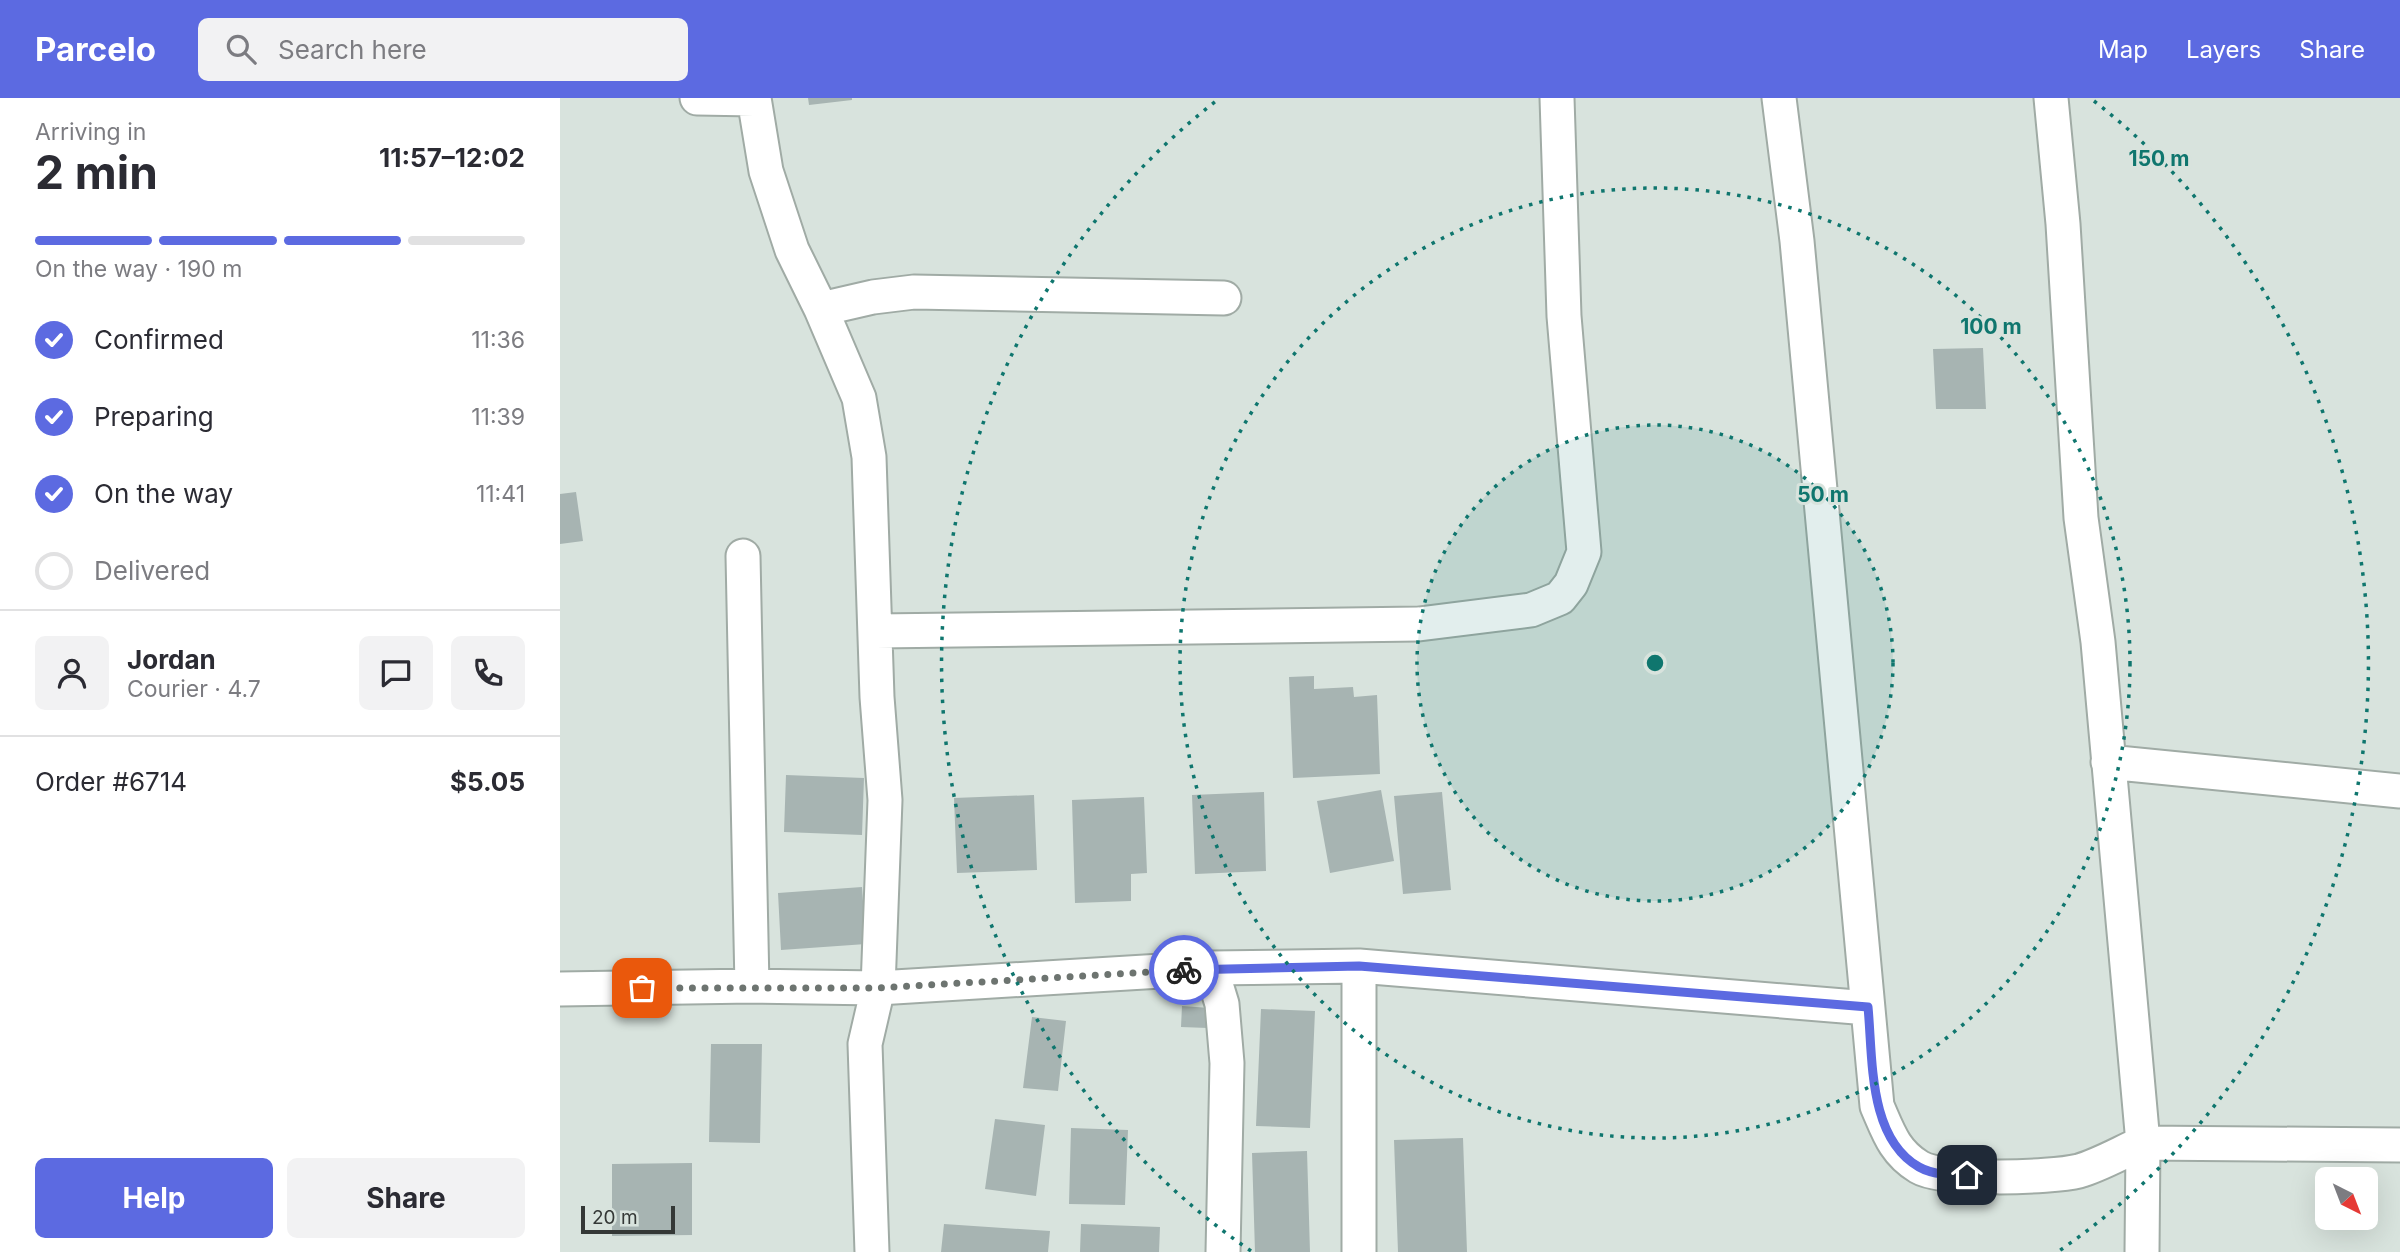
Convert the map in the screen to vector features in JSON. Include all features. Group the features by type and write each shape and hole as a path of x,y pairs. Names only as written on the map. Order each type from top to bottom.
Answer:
{"street":[{"path":"697,98 754,98 771,184 792,250 859,398 869,457 877,697 884,800 878,988 865,1044 872,1252"},
{"path":"876,631 1419,624 1531,610 1560,598 1571,584 1584,552 1564,316 1557,98"},
{"path":"1779,98 1797,241 1877,1106 1894,1145 1919,1167 1943,1175 2041,1176 2079,1171 2143,1143 2400,1145"},
{"path":"2051,98 2063,224 2081,518 2098,642 2143,1143 2142,1252"},
{"path":"821,309 873,297 915,292 1224,298"},
{"path":"743,556 752,986"},
{"path":"2108,762 2400,791"},
{"path":"560,989 752,986 878,988 1210,968 1359,966 1868,1007"},
{"path":"1359,966 1359,1252"},
{"path":"1210,968 1222,1004 1227,1063 1223,1252"}],"building":[{"path":"808,98 852,98 852,100 809,105"},
{"path":"1983,348 1986,409 1936,409 1933,349"},
{"path":"576,492 583,541 560,544 560,494"},
{"path":"1314,676 1314,689 1353,687 1354,697 1377,695 1380,774 1293,778 1289,677"},
{"path":"786,775 864,778 862,835 784,832"},
{"path":"1381,790 1394,861 1330,873 1317,801"},
{"path":"1264,792 1266,871 1195,874 1192,795"},
{"path":"1442,792 1451,890 1403,894 1394,796"},
{"path":"1034,795 1037,870 957,873 954,798"},
{"path":"1144,797 1147,873 1131,874 1131,901 1075,903 1072,800"},
{"path":"862,887 866,944 781,950 778,893"},
{"path":"1182,1006 1210,1008 1208,1028 1181,1027"},
{"path":"1261,1009 1315,1011 1310,1128 1256,1126"},
{"path":"1032,1017 1066,1021 1058,1091 1023,1088"},
{"path":"711,1044 762,1044 760,1143 709,1142"},
{"path":"995,1119 1045,1125 1036,1196 985,1189"},
{"path":"1071,1128 1128,1130 1125,1205 1069,1204"},
{"path":"1463,1138 1467,1252 1398,1252 1394,1140"},
{"path":"1307,1151 1310,1252 1255,1252 1252,1153"},
{"path":"692,1163 692,1235 612,1236 612,1164"},
{"path":"944,1224 1050,1231 1048,1252 941,1252"},
{"path":"1081,1224 1160,1227 1159,1252 1080,1252"}],"way so far":[{"path":"642,988 878,988 1184,970"}],"route":[{"path":"1184,970 1359,966 1868,1007 1877,1106 1894,1145 1919,1167 1943,1175 1967,1175"}]}
